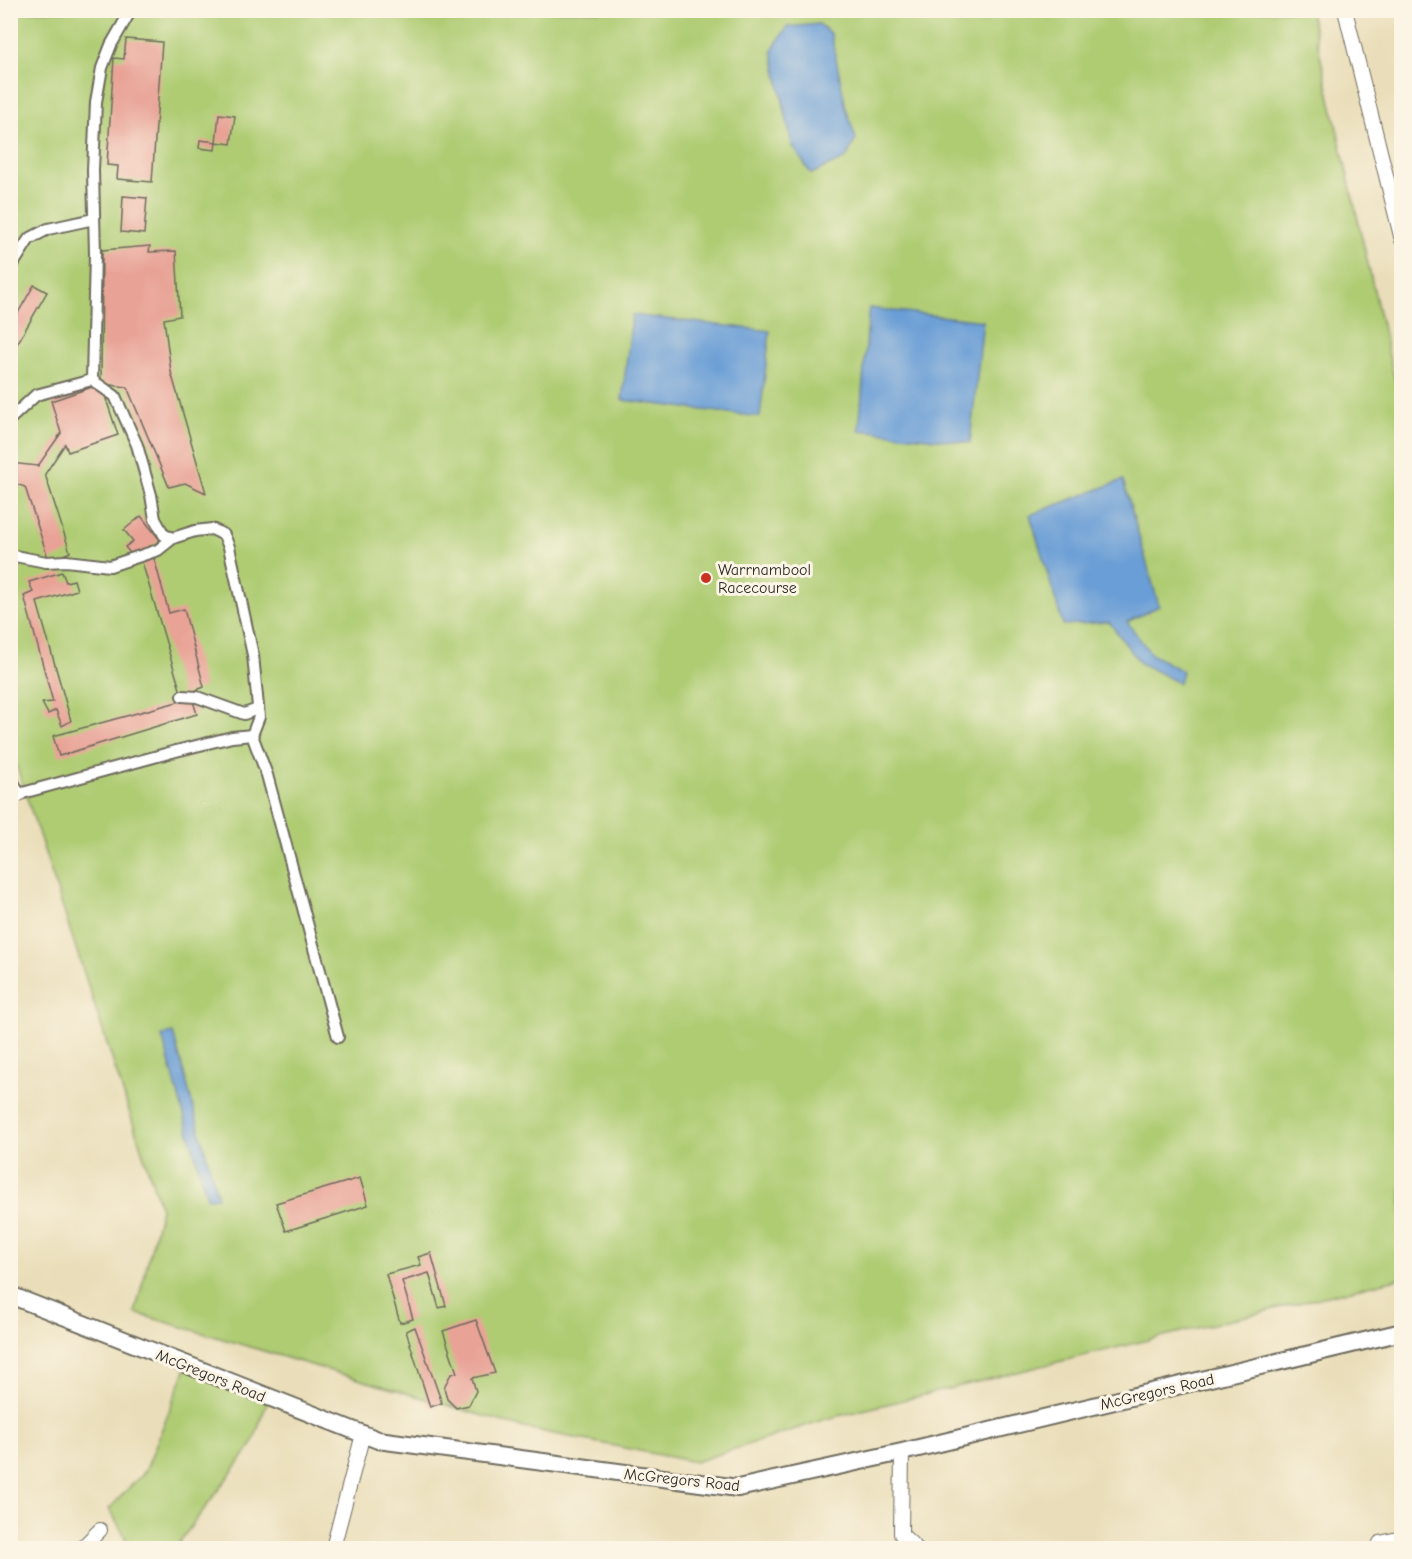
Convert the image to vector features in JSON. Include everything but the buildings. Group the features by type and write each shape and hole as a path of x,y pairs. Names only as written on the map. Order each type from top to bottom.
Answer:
{"street":[{"path":"92,380 93,170 96,102 102,68 111,45 131,10"},
{"path":"1345,10 1401,240"},
{"path":"10,269 29,240 48,229 94,219"},
{"path":"10,420 36,395 92,380 115,396 136,445 151,495 155,519 164,535 173,538"},
{"path":"10,555 46,562 66,561 110,566 158,550 173,538 195,531 212,529 224,535 229,547 253,655 259,717 252,735 267,775 338,1037"},
{"path":"182,696 198,697 244,714 258,709"},
{"path":"10,776 15,796 232,737 252,735"},
{"name":"McGregors Road","path":"10,1295 378,1440 738,1488 902,1452 1401,1332"},
{"path":"333,1548 363,1434"},
{"path":"902,1452 902,1534 916,1548"},
{"path":"82,1548 100,1530"},
{"path":"1380,1543 1401,1538"}],"green space":[{"name":"Warrnambool Racecourse","path":"10,11 1310,11 1401,408 1401,1278 826,1419 695,1462 524,1428 135,1313 161,1209 11,749"},
{"path":"187,1365 269,1397 252,1445 175,1548 120,1548 126,1538 109,1509 146,1470"}],"water":[{"path":"819,24 831,34 846,108 856,139 846,158 811,174 792,145 772,50 787,27"},
{"path":"869,308 983,321 970,443 859,430"},
{"path":"632,315 770,331 760,417 622,400"},
{"path":"1123,480 1159,606 1127,622 1151,654 1182,671 1179,683 1140,663 1109,622 1063,625 1030,515"},
{"path":"173,1033 218,1197 207,1198 162,1036"}],"place":[{"name":"Warrnambool Racecourse","path":"706,578"}]}
